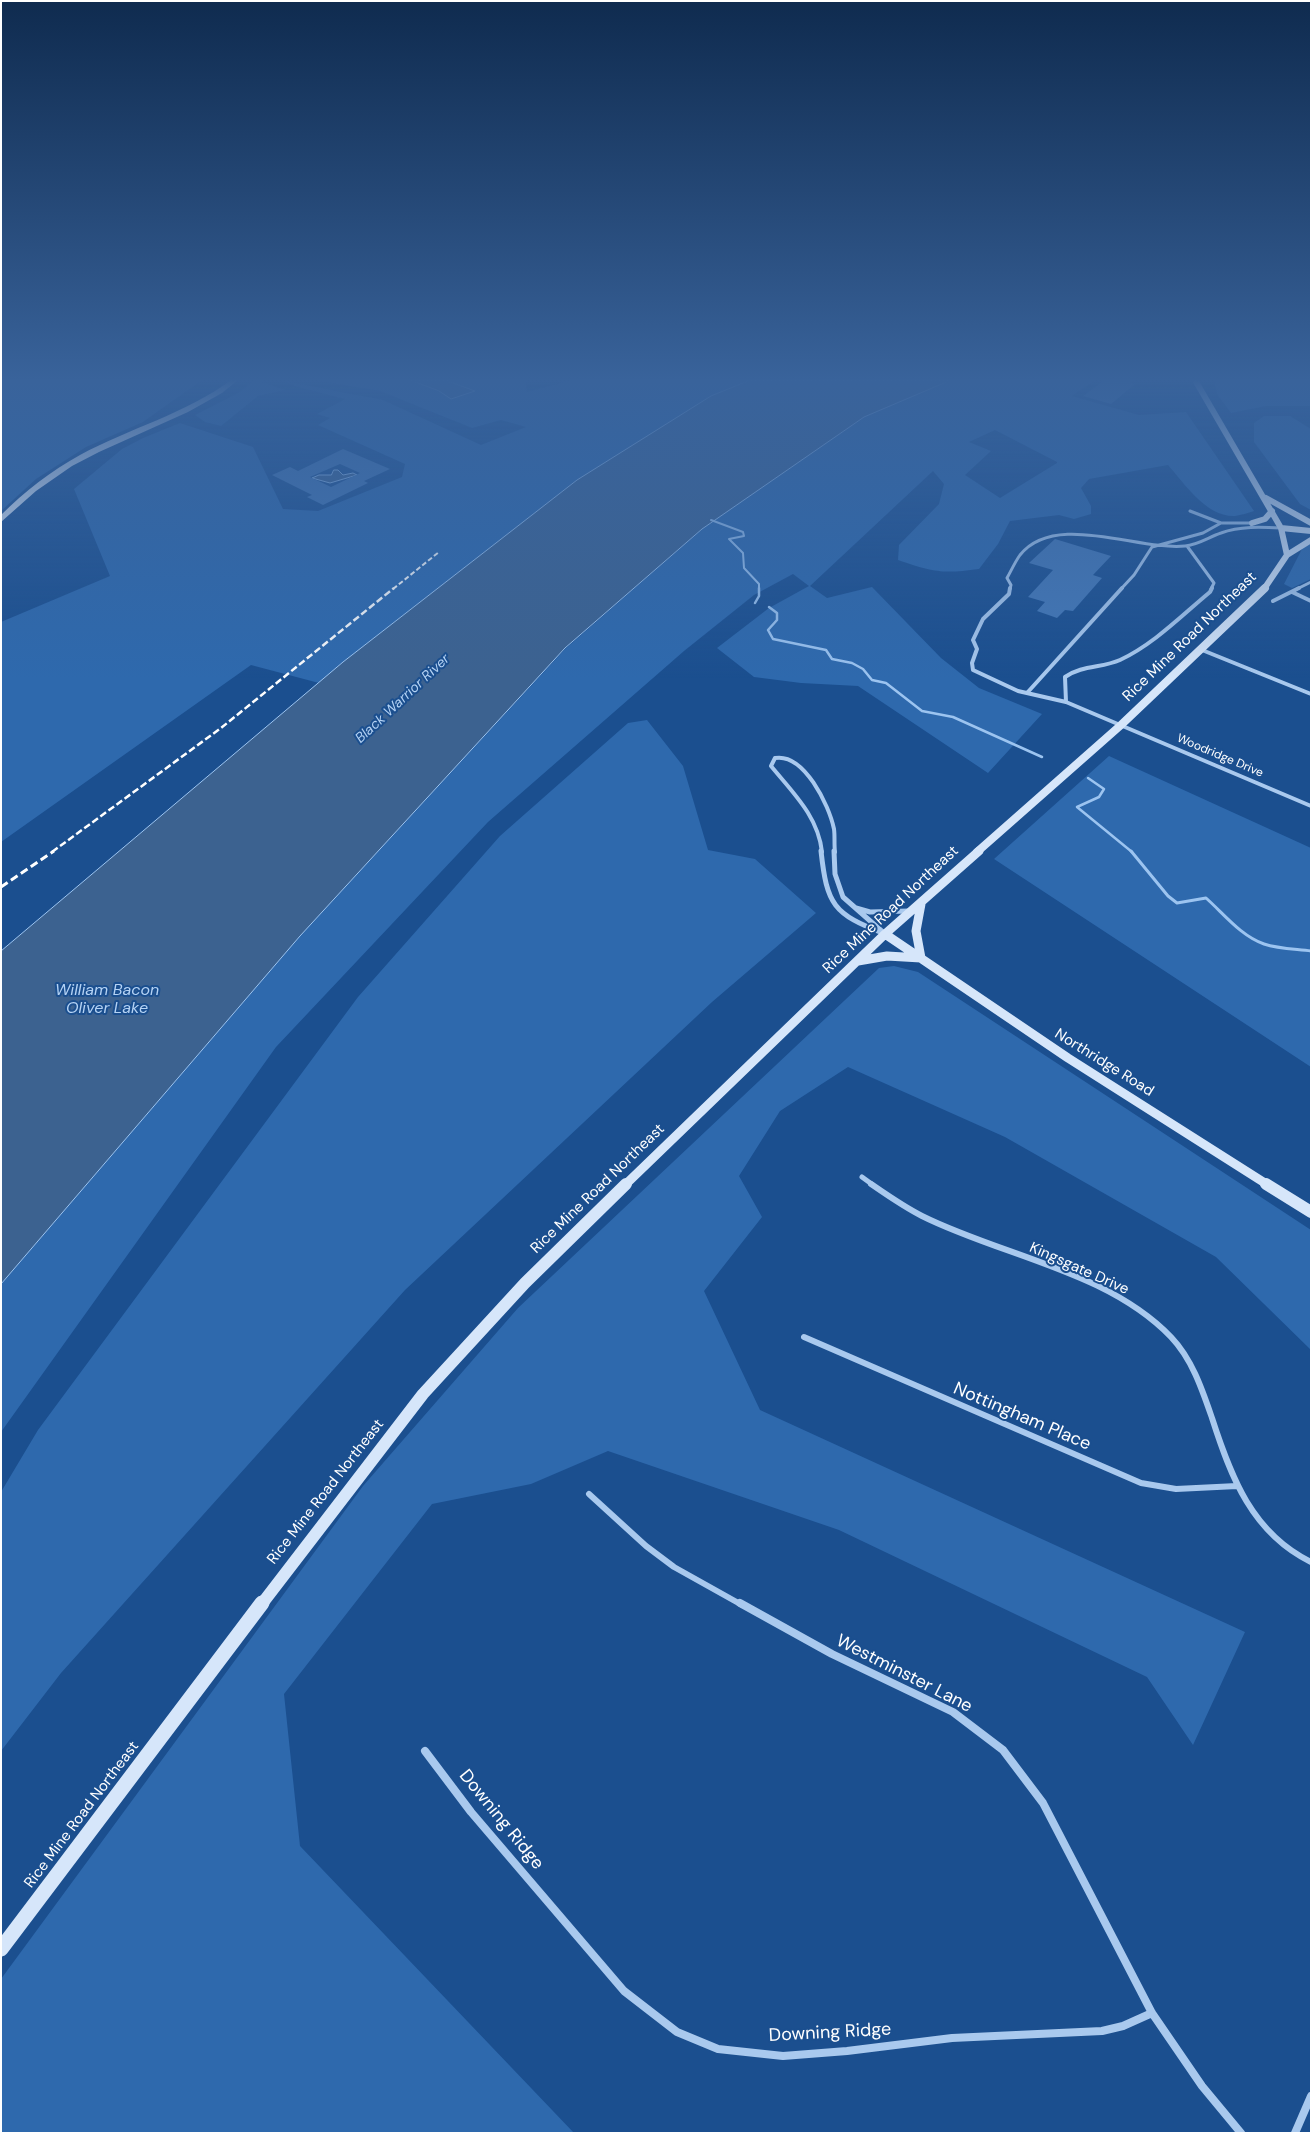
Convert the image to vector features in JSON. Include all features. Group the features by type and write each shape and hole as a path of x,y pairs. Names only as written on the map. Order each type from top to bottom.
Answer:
{"main road":[{"path":"1,520 33,489 46,480"},
{"path":"1255,480 1281,528 1287,555 1311,540"},
{"path":"1266,498 1311,523"},
{"path":"1252,523 1265,519 1272,511"},
{"path":"1281,528 1311,531"},
{"name":"Rice Mine Road Northeast","path":"1,1949 327,1515 423,1394 525,1283 745,1067 885,934 1121,725 1202,650 1266,587 1287,555"},
{"path":"858,961 887,956 921,958 916,939 916,918 920,904"},
{"name":"Northridge Road","path":"885,934 1068,1058 1311,1212"}],"street":[{"path":"1190,511 1204,518 1221,522 1252,523 1281,528"},
{"path":"1027,694 1134,575 1152,547 1203,533 1221,522"},
{"path":"1152,547 1187,546 1242,528 1281,528"},
{"name":"Woodridge Drive","path":"1152,547 1084,533 1060,534 1037,542 1016,560 1008,578 1011,585 1009,594 989,612 978,630 974,640 977,656 972,663 973,670 983,677 1043,700 1066,702 1311,806"},
{"path":"1066,702 1064,677 1072,670 1118,661 1141,648 1210,592 1214,583 1187,546"},
{"path":"1273,601 1311,582"},
{"path":"1292,592 1311,601"},
{"path":"1202,650 1311,694"},
{"path":"775,758 789,758 797,763 820,793 834,830 835,874 838,887 843,897 852,906 885,934 856,924 842,913 833,901 825,888 821,842 815,826 797,795 771,766 771,762 775,758"},
{"path":"852,906 870,912 912,911"},
{"name":"Kingsgate Drive","path":"862,1177 924,1217 1106,1291 1148,1316 1172,1338 1190,1364 1203,1392 1237,1486 1255,1517 1282,1545 1311,1562"},
{"name":"Nottingham Place","path":"804,1337 943,1399 1141,1482 1176,1489 1237,1486"},
{"name":"Westminster Lane","path":"589,1494 646,1546 674,1566 832,1654 953,1712 1003,1750 1043,1803 1152,2013 1202,2086 1241,2133"},
{"name":"Downing Ridge","path":"425,1751 471,1812 624,1990 677,2032 718,2049 783,2056 847,2051 952,2038 1102,2031 1123,2026 1152,2013"},
{"path":"1295,2133 1311,2096"}],"shaded area":[{"path":"1,480 35,480 1,511"},
{"path":"85,480 269,480 283,509 318,511 396,480 595,480 343,662 319,683 251,665 1,842 1,622 110,576 74,489"},
{"path":"773,480 924,480 810,586 827,598 872,587 941,658 979,688 1042,714 988,773 858,686 801,683 754,677 717,648 769,608 809,586 793,574 754,595 684,651 488,822 276,1047 1,1432 1,1284 300,936 565,649 702,529"},
{"path":"940,480 972,480 1000,498 1030,480 1088,480 1081,488 1091,506 1091,514 1074,519 1059,515 1010,521 998,544 979,569 946,572 898,560 899,545 939,504 944,484"},
{"path":"1180,480 1232,480 1254,511 1235,516 1224,515 1206,505"},
{"path":"1282,480 1311,480 1311,510 1300,504"},
{"path":"1311,542 1311,579 1292,588 1284,584 1302,549"},
{"path":"647,720 683,766 708,850 755,859 816,913 712,1002 405,1290 61,1673 1,1751 1,1492 38,1430 358,997 500,836 628,723"},
{"path":"1109,756 1311,848 1311,1067 994,859"},
{"path":"894,966 918,972 1311,1230 1311,1350 1216,1257 1005,1137 848,1067 780,1111 739,1176 762,1217 704,1291 760,1410 1245,1632 1193,1745 1147,1677 839,1530 608,1451 531,1484 432,1504 284,1694 300,1846 574,2133 1,2133 1,1979 363,1486 518,1308 879,968"}],"water":[{"path":"318,480 342,480 330,483"},
{"name":"William Bacon Oliver Lake","path":"577,480 773,480 702,529 565,648 300,936 1,1284 1,951 343,662"}],"building":[{"path":"281,480 315,480 331,487 346,480 367,480 364,481 368,483 323,505 307,497 312,495"},
{"path":"1055,539 1111,556 1093,575 1102,578 1073,611 1065,610 1057,618 1037,611 1045,602 1028,597 1053,570 1029,563"}],"waterway":[{"path":"711,520 743,532 744,536 729,539 743,553 744,568 759,584 759,596 755,603"},
{"path":"769,607 777,613 777,620 768,630 773,639 826,650 832,659 852,663 863,669 872,680 886,683 922,711 953,717 1042,757"},
{"path":"1088,778 1104,789 1099,797 1077,807 1131,852"},
{"path":"1131,852 1168,896 1177,903 1206,898 1248,936 1264,944 1276,947 1311,951"}],"railway":[{"path":"393,589 439,552"},
{"path":"52,852 221,728 394,588"},
{"path":"1,887 54,851"}],"water label":[{"name":"Black Warrior River","path":"403,699"}]}
